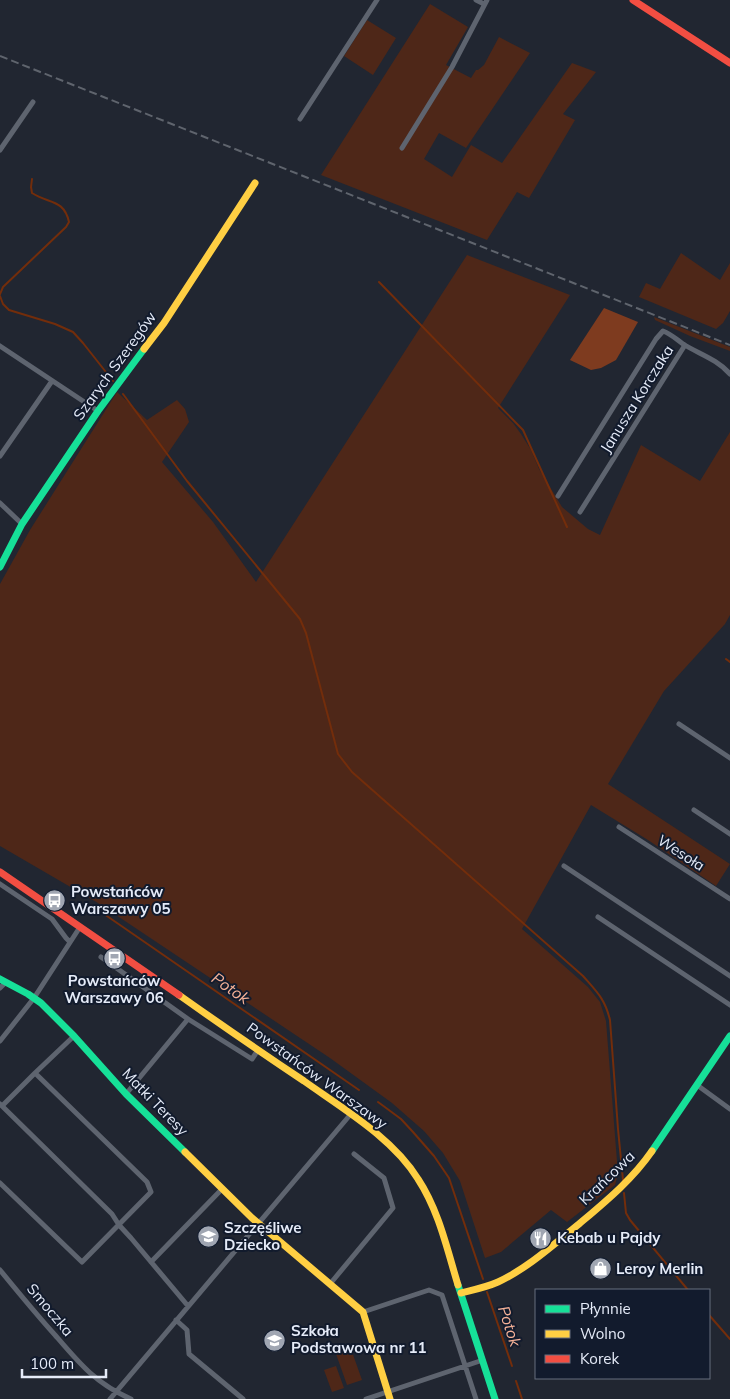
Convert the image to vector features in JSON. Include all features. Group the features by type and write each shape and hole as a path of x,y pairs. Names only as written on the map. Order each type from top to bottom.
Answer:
{"street":[{"path":"300,120 377,0"},
{"path":"402,148 452,67 486,2 476,0"},
{"path":"633,0 730,63"},
{"path":"0,150 33,102"},
{"name":"Szarych Szeregów","path":"0,567 22,524 98,411 164,322 255,183"},
{"path":"558,496 656,339 663,331 669,333 685,345"},
{"name":"Janusza Korczaka","path":"580,512 685,345 710,357 730,374"},
{"path":"0,346 98,411"},
{"path":"0,456 52,382"},
{"path":"0,504 22,524"},
{"path":"679,724 730,758"},
{"path":"694,810 730,834"},
{"name":"Wesoła","path":"619,827 730,899"},
{"path":"564,866 730,976"},
{"name":"Powstańców Warszawy","path":"0,872 334,1102 383,1140 411,1168 420,1182 437,1219 495,1399"},
{"path":"0,884 52,919 70,942"},
{"path":"598,917 730,1005"},
{"path":"0,1041 34,998 80,927"},
{"path":"101,957 188,1019 252,1059 258,1050"},
{"path":"0,988 3,980"},
{"name":"Matki Teresy","path":"3,980 40,1003 74,1036 126,1094 222,1189 258,1223 363,1312"},
{"path":"126,1094 188,1019"},
{"path":"74,1036 1,1105 112,1214 119,1225 188,1306"},
{"name":"Krańcowa","path":"461,1292 496,1283 517,1272 548,1250 612,1196 642,1166 730,1036"},
{"path":"0,1182 82,1262 151,1192 147,1182 34,1073"},
{"path":"697,1085 730,1109"},
{"path":"110,1399 350,1114"},
{"path":"330,1284 393,1208 384,1178 354,1154"},
{"path":"151,1262 222,1189"},
{"name":"Smoczka","path":"0,1270 86,1371 116,1393 131,1399"},
{"path":"389,1395 363,1312 429,1290 442,1295 476,1399"},
{"path":"176,1320 187,1330 189,1354 242,1399"},
{"path":"366,1399 389,1395 483,1360"}],"shaded area":[{"path":"430,4 468,27 446,65 471,78 476,70 484,65 499,37 530,53 466,148 439,133 424,159 452,177 471,145 502,163 572,63 596,72 563,114 575,120 529,198 517,192 487,240 321,175"},
{"path":"367,20 396,38 373,75 344,56"},
{"path":"681,253 720,280 730,263 730,311 723,323 716,329 639,297 646,283 660,289"},
{"path":"467,255 570,295 498,408 521,434 562,507 588,529 600,535 641,445 700,481 730,432 730,615 725,624 664,691 608,784 730,864 716,886 648,840 591,805 522,929 588,987 600,1002 606,1021 618,1174 615,1185 567,1222 551,1210 501,1252 485,1258 460,1181 443,1153 424,1131 392,1103 330,1058 98,903 0,846 0,584 30,530 117,392 147,420 177,400 185,409 189,422 162,462 213,522 256,582"},
{"path":"604,308 638,322 616,360 601,368 591,370 570,360"},
{"path":"654,317 730,347 730,351 690,336 655,320"},
{"path":"351,1349 362,1380 347,1385 336,1354"},
{"path":"336,1366 344,1388 332,1392 324,1370"}],"waterway":[{"path":"0,294 3,287 69,222 64,209 32,193 32,179"},
{"path":"379,282 523,430 567,527"},
{"path":"0,296 3,304 9,310 55,324 73,332 113,381"},
{"path":"123,394 187,481 300,619 306,633 338,754 352,772 583,976 600,996 610,1020 623,1180"},
{"path":"726,659 730,662"},
{"name":"Potok","path":"91,905 359,1090"},
{"name":"Potok","path":"378,1102 401,1119 434,1156 449,1178 483,1279"},
{"path":"624,1193 626,1213 630,1220 687,1289"},
{"name":"Potok","path":"487,1292 512,1366"},
{"path":"710,1316 730,1339"},
{"name":"Potok","path":"516,1381 522,1399"}],"railway":[{"path":"0,56 730,345"}],"traffic: fast":[{"path":"0,567 22,524 98,411 144,349"},
{"path":"0,979 41,1003 74,1036 126,1094 185,1152"},
{"path":"652,1151 730,1036"},
{"path":"458,1285 495,1399"}],"traffic: slow":[{"path":"144,349 164,323 255,183"},
{"path":"179,995 350,1113 395,1150 418,1179 432,1204 442,1230 458,1285"},
{"path":"461,1293 498,1282 540,1256 618,1190 636,1172 652,1151"},
{"path":"185,1152 252,1218 363,1312 390,1399"}],"traffic: jam":[{"path":"633,0 730,63"},
{"path":"0,872 179,995"}],"place":[{"name":"Powstańców Warszawy 05","path":"55,901"},
{"name":"Powstańców Warszawy 06","path":"114,958"},
{"name":"Szczęśliwe Dziecko","path":"208,1237"},
{"name":"Kebab u Pajdy","path":"541,1238"},
{"name":"Leroy Merlin","path":"600,1269"},
{"name":"Szkoła Podstawowa nr 11","path":"275,1340"}]}
